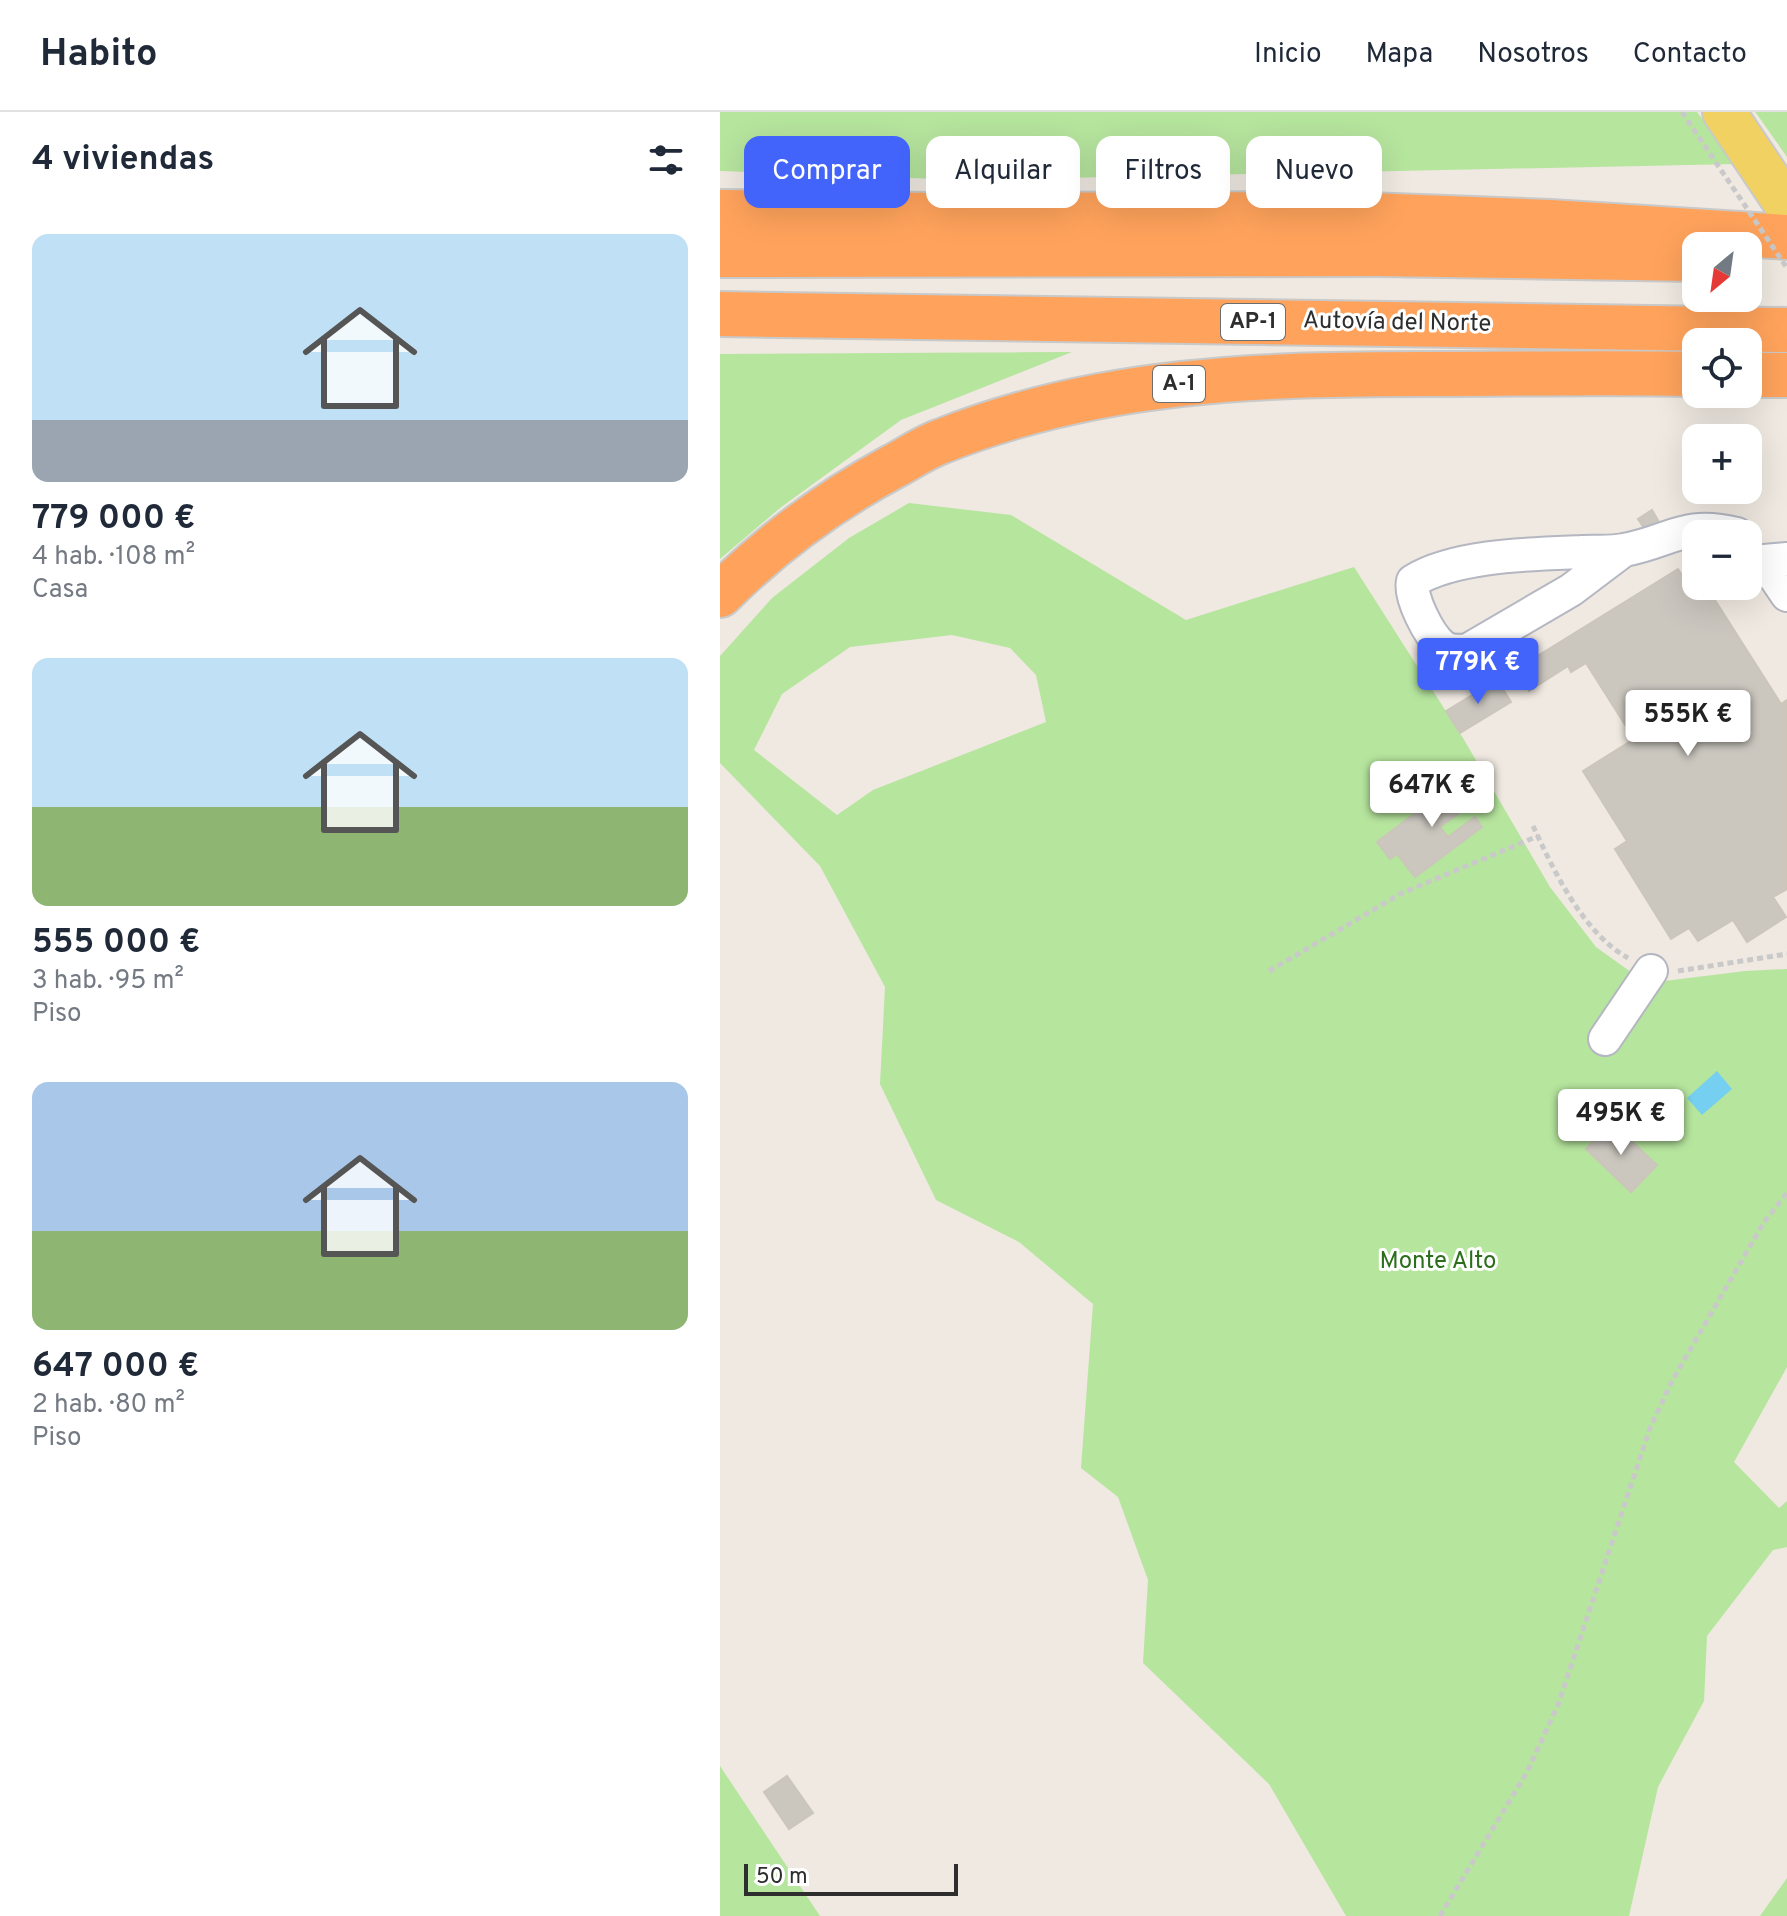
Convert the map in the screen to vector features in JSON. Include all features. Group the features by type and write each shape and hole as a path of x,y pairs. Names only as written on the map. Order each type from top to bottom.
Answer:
{"highway":[{"path":"720,212 1342,214 1550,222 1787,237"},
{"path":"720,255 1377,254 1682,259"},
{"path":"1762,260 1787,260"},
{"name":"Autovía del Norte","path":"720,314 1787,330"},
{"name":"A-1","path":"720,595 796,527 858,485 940,441 1050,405 1114,392 1217,379 1397,374 1682,374"},
{"path":"1762,375 1787,375"}],"main road":[{"path":"1724,112 1787,206"}],"lane":[{"path":"1624,550 1571,590 1468,650 1453,651 1440,645 1416,605 1411,590 1413,581 1430,570 1515,555 1624,550 1682,531"},
{"path":"1766,555 1787,595"},
{"path":"1605,1039 1651,971"}],"path":[{"path":"1682,112 1787,268"},
{"path":"1533,826 1562,885 1589,922 1618,952 1651,971 1658,974 1787,954"},
{"path":"1269,971 1402,893 1538,836"},
{"path":"1440,1916 1527,1772 1558,1705 1650,1428 1672,1381 1764,1222 1787,1193"}],"green space":[{"path":"720,112 1697,112 1736,164 1382,171 1382,136 1246,136 1246,174 1230,174 1230,136 1096,136 1096,177 1080,178 1080,136 926,136 926,179 910,178 910,136 744,136 744,172 720,171"},
{"path":"1787,112 1787,157 1756,113"},
{"path":"1072,352 901,420 780,508 720,559 720,354"},
{"name":"Monte Alto","path":"909,503 1011,515 1186,620 1354,567 1463,738 1550,887 1596,947 1635,975 1656,982 1787,969 1787,1367 1734,1462 1779,1508 1787,1501 1787,1547 1773,1550 1707,1636 1704,1701 1658,1787 1629,1916 1346,1916 1269,1784 1143,1663 1148,1580 1118,1497 1081,1468 1093,1304 1019,1242 936,1200 880,1084 885,987 820,866 720,763 720,656 772,598 849,538","holes":["952,635 1010,648 1036,675 1046,722 873,790 837,815 754,750 782,694 850,647"]},
{"path":"720,1766 820,1916 720,1916"},
{"path":"1787,1878 1787,1916 1760,1916"}],"water":[{"path":"1717,1071 1732,1089 1702,1115 1687,1098"}],"building":[{"path":"1652,510 1659,522 1646,531 1638,519"},
{"path":"1678,569 1682,575 1682,600 1715,600 1781,704 1787,700 1787,889 1773,897 1786,917 1747,942 1733,920 1698,941 1689,928 1671,939 1615,849 1627,841 1583,771 1634,739 1586,663 1571,672 1568,666 1529,691 1515,670"},
{"path":"1497,680 1511,702 1460,733 1446,711"},
{"path":"1465,776 1481,797 1440,827 1448,837 1475,817 1482,827 1415,877 1397,854 1390,859 1377,842"},
{"path":"1611,1122 1657,1165 1631,1192 1586,1149"},
{"path":"787,1776 813,1813 789,1829 764,1792"}]}
